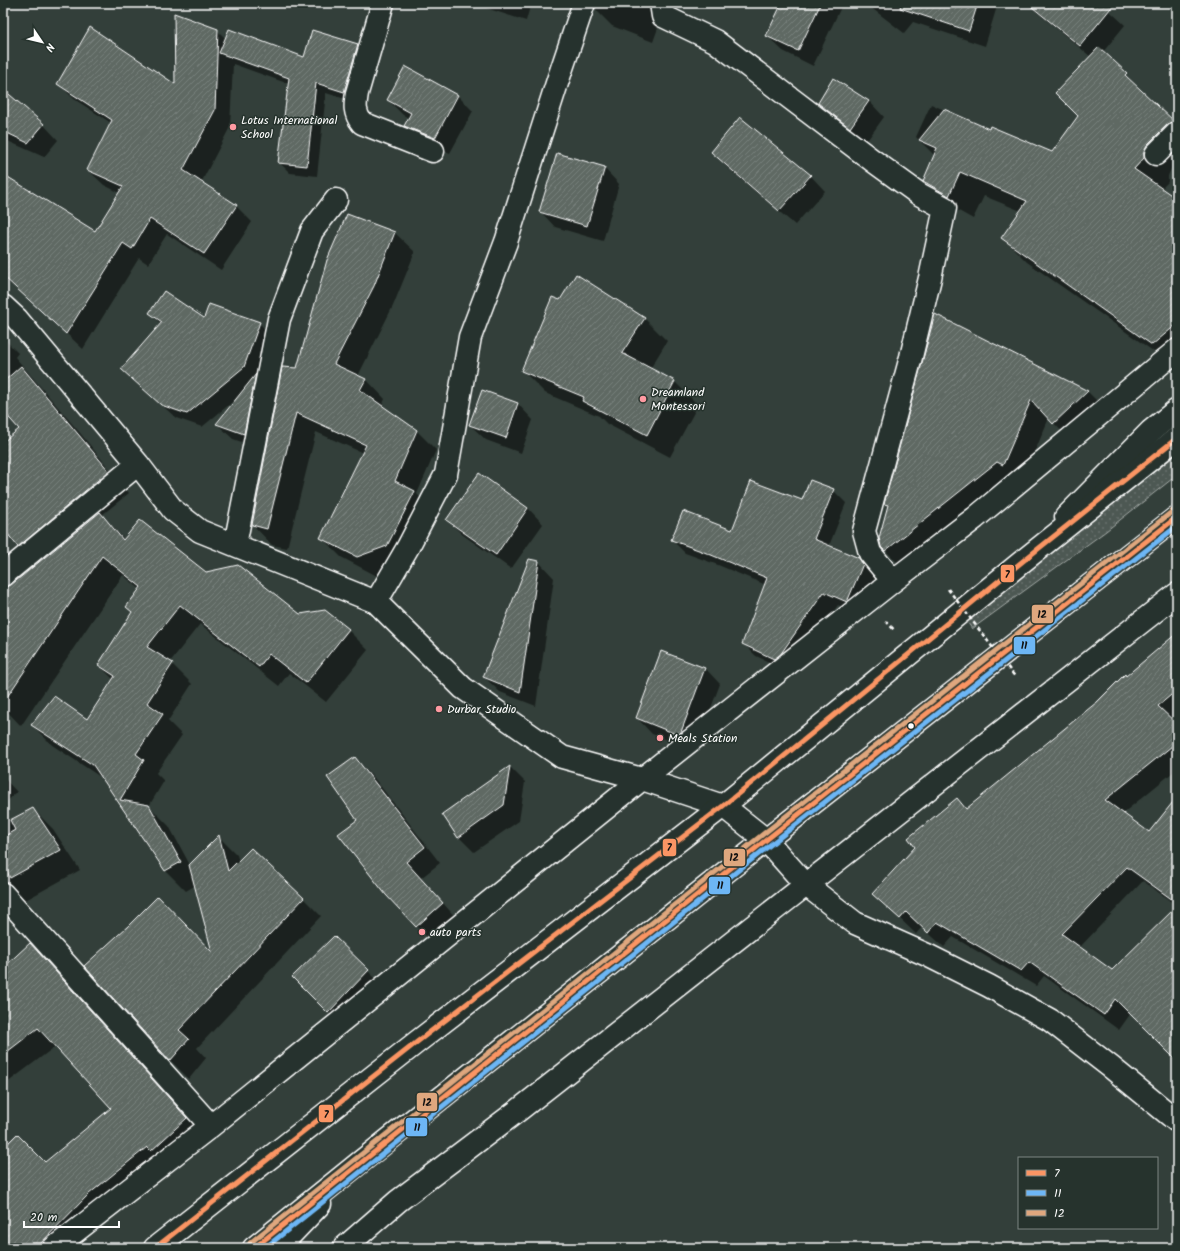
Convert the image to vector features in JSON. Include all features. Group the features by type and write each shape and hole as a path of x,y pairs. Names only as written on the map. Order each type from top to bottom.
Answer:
{"main road":[{"path":"383,3 357,93 355,105 356,116 362,123 433,151"},
{"path":"376,602 408,547 446,474 470,337 506,242 584,3"},
{"path":"661,3 664,16 715,41 919,194 945,208 911,357 864,531 870,553 893,581"},
{"path":"1156,154 1177,133"},
{"path":"235,545 279,319 312,230 336,200"},
{"path":"3,306 17,319 138,464 173,510 200,530 376,602 463,688 562,757 642,779 723,806 766,840 805,884 855,923 927,955 989,986 1050,1020 1177,1121"},
{"path":"54,1248 211,1126 642,779 975,518 1177,350"},
{"path":"1023,561 1151,431 1177,410"},
{"path":"155,1248 723,806 1023,561 1177,438"},
{"path":"3,575 138,464"},
{"path":"254,1248 766,840 1171,522"},
{"path":"344,1248 398,1201 520,1109 805,884 1177,594"},
{"path":"3,894 211,1126"},
{"path":"278,1248 358,1164"}],"path":[{"path":"948,589 1016,678"}],"shaded area":[{"path":"1177,454 1177,475 1106,531 972,629 966,620"}],"building":[{"path":"782,3 821,3 798,51 766,36"},
{"path":"901,3 978,3 969,31 900,8"},
{"path":"1027,3 1115,3 1080,46"},
{"path":"174,13 218,29 215,110 183,170 237,205 204,254 150,219 132,249 123,243 66,334 3,276 3,174 95,231 123,186 87,170 112,120 57,84 90,27 175,84"},
{"path":"229,29 304,57 312,30 358,44 344,92 316,83 307,166 278,163 289,78 219,53"},
{"path":"1099,47 1127,73 1125,75 1174,121 1168,124 1147,145 1144,151 1144,158 1134,169 1177,199 1177,324 1152,345 1001,238 1027,201 960,172 949,196 923,181 937,148 919,140 944,109 989,129 990,126 1052,152 1078,116 1055,93"},
{"path":"405,66 458,95 435,138 404,126 411,113 387,100"},
{"path":"833,78 869,101 850,128 818,103"},
{"path":"3,89 44,124 28,143 3,131"},
{"path":"740,117 811,175 779,211 711,152"},
{"path":"557,153 605,167 587,226 539,212"},
{"path":"347,214 395,232 374,286 334,364 366,379 360,390 417,430 395,481 415,491 387,546 357,557 320,538 366,445 296,413 267,529 252,525 282,367 297,368 327,260"},
{"path":"576,274 645,318 622,353 675,381 647,435 582,401 584,397 521,371 552,297 560,300"},
{"path":"164,291 204,318 209,304 260,322 244,367 187,414 161,405 121,369 162,322 149,313"},
{"path":"935,314 1088,391 1053,424 1031,400 1003,465 997,462 885,551 881,547 879,538 888,505 884,504"},
{"path":"21,366 109,471 18,547 3,528 3,442 19,429 3,411 3,382"},
{"path":"256,374 244,434 216,424"},
{"path":"482,390 518,403 506,438 469,425"},
{"path":"479,473 528,508 496,555 446,520"},
{"path":"810,480 834,489 814,539 859,558 863,564 847,602 824,592 780,655 774,659 742,644 767,578 671,540 683,511 732,530 751,481 802,500"},
{"path":"100,512 123,540 140,520 206,572 238,565 300,614 325,610 349,629 306,683 269,654 259,667 180,605 147,647 173,663 147,703 163,714 136,754 144,760 120,800 149,805 181,862 165,871 93,765 31,725 54,696 87,719 115,676 98,665 132,612 126,607 141,587 102,556 3,703 3,588 11,585"},
{"path":"529,559 539,561 520,692 483,677"},
{"path":"1177,633 1177,690 1158,706 1177,724 1177,742 1105,800 1149,832 1177,797 1177,903 1127,867 1062,934 1112,970 1177,906 1177,1061 1115,999 1104,1015 1029,962 1021,971 937,922 928,933 906,912 900,919 872,894 915,847 908,838 957,798 966,809 1097,702 1125,674 1126,676"},
{"path":"661,651 705,668 681,732 678,735 636,718"},
{"path":"355,757 425,847 406,862 443,903 416,927 386,895 338,834 357,820 327,777"},
{"path":"510,766 504,805 458,838 442,814"},
{"path":"33,808 61,850 10,878 3,863 3,837 15,830 10,820"},
{"path":"219,835 228,871 251,848 304,898 179,1030 189,1039 170,1061 84,966 158,896 212,952 189,865"},
{"path":"334,936 369,970 328,1013 292,977"},
{"path":"30,943 187,1118 151,1151 147,1147 89,1194 36,1248 3,1248 3,1148 17,1134 45,1162 111,1108 38,1028 3,1055 3,968"}],"transit line":[{"name":"7","path":"155,1248 417,1042 723,806 1023,561 1177,438"},
{"name":"12","path":"250,1243 762,835 1173,511"},
{"name":"7","path":"254,1248 766,840 1177,517"},
{"name":"11","path":"265,1248 770,845 1177,526"}],"place":[{"name":"Lotus International School","path":"233,127"},
{"name":"Dreamland Montessori","path":"643,399"},
{"name":"Durbar Studio","path":"439,709"},
{"name":"Meals Station","path":"660,738"},
{"name":"auto parts","path":"422,932"}]}
